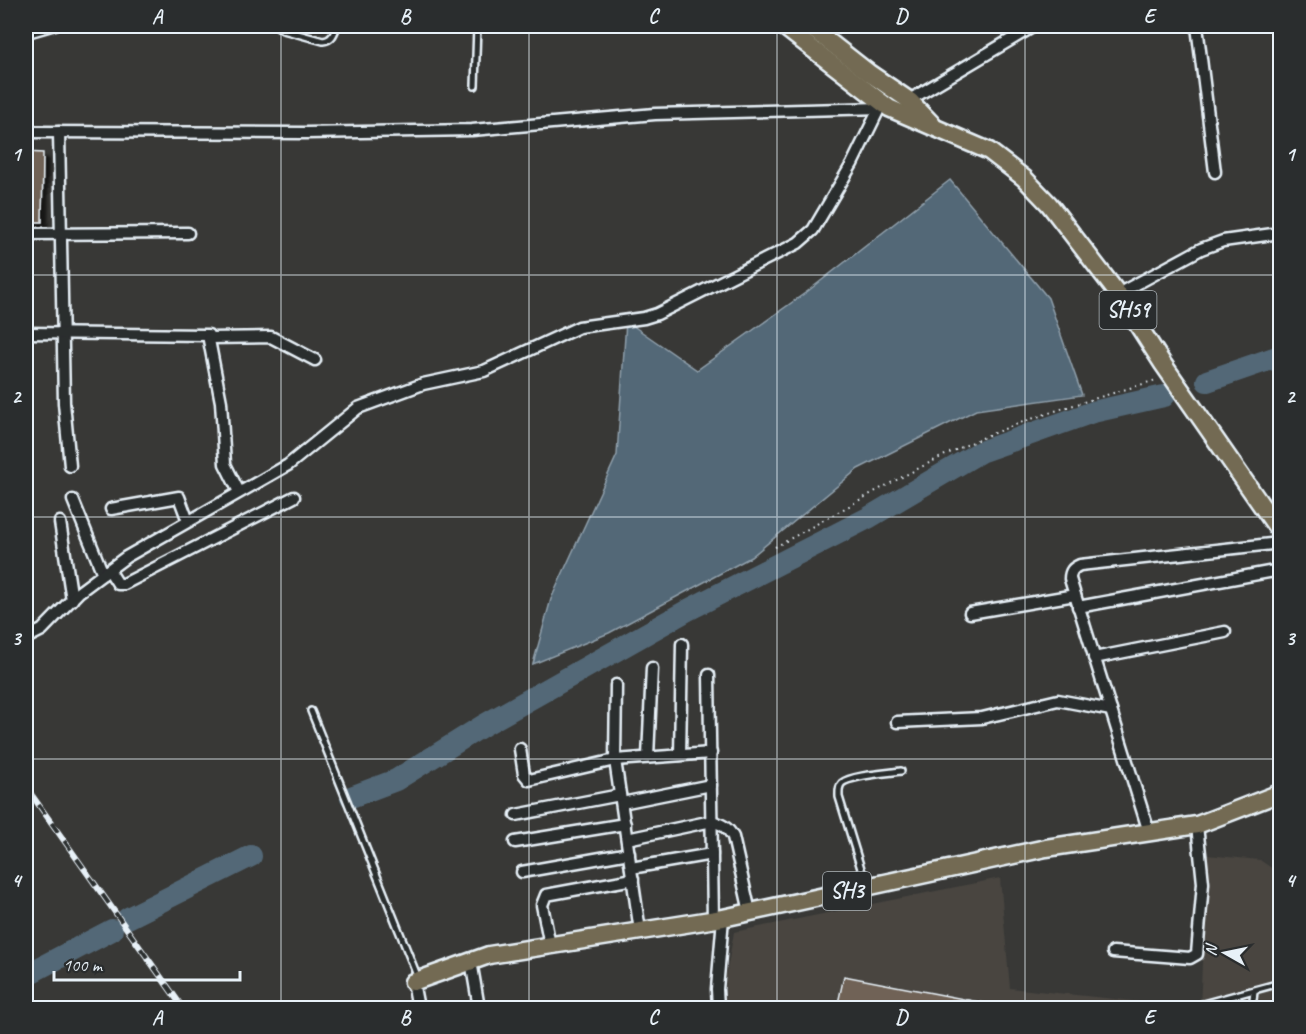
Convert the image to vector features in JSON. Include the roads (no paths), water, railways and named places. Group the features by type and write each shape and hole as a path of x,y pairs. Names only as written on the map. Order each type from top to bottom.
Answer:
{"main road":[{"name":"SH59","path":"783,26 884,109 989,151 1024,178 1049,204 1118,294 1171,375 1281,532"},
{"name":"SH59","path":"809,26 869,73 910,100 936,129"},
{"name":"SH3","path":"415,981 489,955 718,919 1046,849 1197,825 1281,793"}],"street":[{"path":"26,132 306,133 472,130 655,114 884,109 910,100 1034,26"},
{"path":"1197,26 1215,172"},
{"path":"26,638 42,630 72,600 126,557 288,465 353,411 423,384 484,371 579,327 644,318 657,314 798,243 813,230 884,109"},
{"path":"59,132 64,404 70,466"},
{"path":"26,234 188,233"},
{"path":"1118,294 1201,249 1223,241 1281,233"},
{"path":"26,333 204,335 209,338 271,337 315,360"},
{"path":"209,338 221,406 225,464 239,492"},
{"path":"111,509 179,497 188,521"},
{"path":"73,500 106,572 118,584 124,584 294,497"},
{"path":"60,522 72,600"},
{"path":"1149,832 1078,607 1070,573 1073,568 1080,565 1281,543"},
{"path":"1078,607 1281,570"},
{"path":"970,613 1075,595"},
{"path":"1094,658 1225,632"},
{"path":"680,755 682,644"},
{"path":"648,757 651,668"},
{"path":"709,675 712,854 718,919 718,1008"},
{"path":"616,685 615,760 640,931"},
{"path":"897,722 972,719 1058,700 1111,710"},
{"path":"520,749 524,774 529,780 615,760 711,753"},
{"path":"516,815 711,785"},
{"path":"627,838 712,820 723,825 733,837 750,912"},
{"path":"515,842 624,824"},
{"path":"1113,952 1190,958 1197,954 1203,883 1197,825"},
{"path":"522,872 629,853"},
{"path":"631,868 712,854"},
{"path":"550,945 542,905 546,895 633,879"},
{"path":"471,961 479,1008"},
{"path":"415,981 418,1008"}],"lane":[{"path":"26,35 57,26"},
{"path":"277,26 323,41 333,36 337,26"},
{"path":"475,86 477,26"},
{"path":"311,711 415,981"},
{"path":"867,887 838,789 842,783 852,779 901,771"},
{"path":"1188,1008 1281,983"},
{"path":"1252,1008 1254,992"}],"water":[{"path":"950,180 1048,298 1082,395 976,410 858,469 751,557 609,633 533,664 551,599 617,455 626,321 697,370 808,291"}],"waterway":[{"path":"1207,381 1280,356"},
{"path":"351,797 396,780 484,725 688,610 868,518 980,452 1093,412 1164,396"},
{"path":"128,918 251,856"},
{"path":"26,975 112,930"}],"railway":[{"path":"26,787 183,1008"}]}
